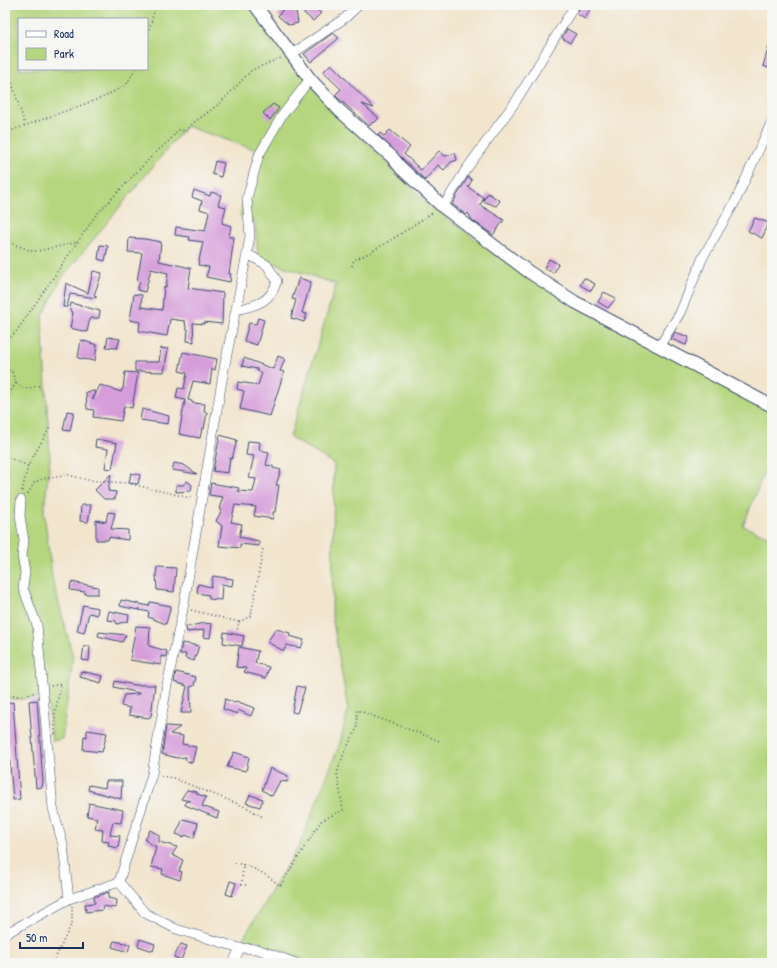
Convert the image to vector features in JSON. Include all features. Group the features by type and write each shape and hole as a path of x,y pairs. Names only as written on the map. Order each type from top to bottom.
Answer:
{"street":[{"path":"255,5 310,79 340,111 392,157 400,168 443,207 542,280 576,302 772,406"},
{"path":"292,54 345,18 359,5"},
{"path":"443,207 465,171 516,102 575,5"},
{"path":"119,882 152,774 167,685 183,609 201,496 250,236 247,198 259,155 281,118 310,79"},
{"path":"659,347 680,313 703,257 735,202 772,121"},
{"path":"236,310 264,301 274,292 277,281 267,265 247,254"},
{"path":"21,500 20,516 24,541 22,556 24,572 23,588 37,625 53,808 63,845 71,899"},
{"path":"5,934 71,899 119,882"},
{"path":"119,882 145,913 176,929 240,948 257,949 296,963"},
{"path":"233,963 240,948"}],"path":[{"path":"5,8 12,5"},
{"path":"148,33 156,5"},
{"path":"5,343 16,332 96,215 155,153 170,140 178,130 187,130 192,124 219,104 252,70 292,54"},
{"path":"5,60 25,125"},
{"path":"5,133 104,97 127,84 134,70"},
{"path":"352,266 354,260 374,251 387,240 443,207"},
{"path":"5,241 32,250 78,242"},
{"path":"5,368 12,372 16,383 25,389 42,384"},
{"path":"5,394 9,394 16,383"},
{"path":"50,427 28,466 21,500 28,498 28,492 34,483 42,479 68,475 87,480 127,483 186,497 201,496"},
{"path":"5,456 28,466"},
{"path":"183,609 239,622 251,616 263,549"},
{"path":"237,631 239,622"},
{"path":"235,863 243,864 270,877 280,886 321,821 342,810 337,773 344,753 356,728 357,710 440,741"},
{"path":"152,774 173,778 201,789 248,808 264,818"},
{"path":"243,864 242,885 247,885"},
{"path":"53,963 72,923 71,899"}],"green space":[{"path":"5,5 251,5 356,131 426,202 497,255 772,406 772,453 743,526 772,538 772,963 308,963 242,940 299,846 340,743 348,710 332,616 334,464 290,437 336,284 258,258 255,221 240,216 256,150 186,126 61,279 42,318 50,458 44,511 52,577 73,657 62,739 52,741 47,697 5,700"}],"building":[{"path":"286,5 295,5 298,23 289,25 278,16"},
{"path":"295,5 311,5 321,13 313,21"},
{"path":"581,5 592,5 585,19 577,14"},
{"path":"567,29 576,34 570,43 562,38"},
{"path":"333,33 339,38 311,62 304,54"},
{"path":"770,42 772,42 772,69 763,66"},
{"path":"331,64 374,108 362,104 379,118 374,123 373,122 369,126 335,95 341,89 323,72"},
{"path":"273,104 279,108 270,120 263,113"},
{"path":"390,130 410,147 404,154 421,170 439,151 445,156 455,153 457,160 451,162 444,170 438,165 425,180 378,135 380,133 384,136"},
{"path":"215,161 224,163 221,177 212,174"},
{"path":"468,177 472,180 468,187 484,198 480,205 504,220 493,235 472,220 468,213 466,215 452,204"},
{"path":"194,190 210,196 211,192 221,195 218,205 226,207 222,223 231,226 229,237 234,237 229,274 231,274 230,282 206,277 209,267 198,265 203,242 189,240 190,237 175,235 176,227 205,231 209,212 200,209 202,201 192,197"},
{"path":"488,193 500,201 496,206 483,201"},
{"path":"755,218 769,223 762,238 748,231"},
{"path":"129,238 161,242 159,261 191,268 188,288 223,293 222,324 204,322 204,324 193,323 194,342 187,341 188,329 186,328 185,321 170,319 167,336 139,331 140,322 130,320 134,294 142,295 141,307 162,310 164,287 166,287 168,273 151,269 145,292 137,290 140,282 137,281 142,253 128,252"},
{"path":"100,245 108,246 105,261 98,259"},
{"path":"549,259 558,264 554,273 544,268"},
{"path":"93,271 102,273 94,295 96,298 70,294 67,307 63,307 66,283 88,293"},
{"path":"299,278 311,282 302,313 307,314 304,322 291,318 296,300 292,299"},
{"path":"584,278 595,284 591,291 580,285"},
{"path":"604,292 616,298 608,308 598,302"},
{"path":"71,303 100,311 99,318 90,318 87,332 70,328 73,312 70,311"},
{"path":"258,318 264,320 257,345 244,341 249,323 256,324"},
{"path":"675,332 689,337 686,345 671,339"},
{"path":"108,337 120,339 117,348 106,347"},
{"path":"81,340 97,345 95,361 78,358"},
{"path":"161,348 168,349 164,372 135,371 135,362 159,362"},
{"path":"183,352 217,359 215,370 212,369 210,384 193,381 188,400 192,401 192,403 205,404 204,412 207,412 204,429 202,428 200,438 179,434 185,400 176,398 178,388 184,389 187,373 179,371"},
{"path":"278,356 285,359 280,371 284,372 270,416 240,409 244,391 237,389 238,382 258,385 262,373 257,371 257,369 242,366 244,358 273,369"},
{"path":"125,372 138,373 132,408 124,406 121,421 93,417 94,410 87,409 86,392 95,391 93,399 100,385 121,392 123,389"},
{"path":"142,409 169,416 168,424 140,420"},
{"path":"67,411 74,412 70,431 63,430"},
{"path":"220,435 237,440 232,459 230,458 228,473 213,471"},
{"path":"96,439 117,443 112,469 105,468 108,449 95,447"},
{"path":"248,441 260,442 259,450 269,452 266,465 273,466 273,468 281,470 276,485 279,485 275,512 273,512 273,519 254,516 256,507 235,505 231,522 242,524 239,537 259,541 259,546 240,544 240,548 219,546 222,526 216,521 222,510 219,509 223,497 209,495 211,483 239,488 238,491 253,492 256,479 249,478 254,456 246,455"},
{"path":"174,463 184,465 197,474 172,470"},
{"path":"131,473 140,475 138,484 129,483"},
{"path":"111,474 108,491 116,492 115,499 104,499 95,490"},
{"path":"187,481 192,485 191,491 176,492 176,485 183,485"},
{"path":"81,505 91,505 88,522 80,521"},
{"path":"108,512 115,513 111,529 128,530 128,540 109,537 108,540 96,540 96,520 106,522"},
{"path":"157,567 176,568 174,592 157,590"},
{"path":"213,576 233,579 232,586 222,584 221,600 209,599 209,595 197,593 198,584 211,587"},
{"path":"71,582 98,587 98,594 85,594 85,592 70,590"},
{"path":"121,600 149,606 150,602 171,606 166,624 148,617 149,612 139,610 140,608 138,610 120,606"},
{"path":"83,605 98,608 97,615 89,613 84,633 77,631"},
{"path":"109,611 129,615 128,621 117,624 116,621 107,620"},
{"path":"204,623 212,624 210,638 203,637 204,630 187,632 186,627"},
{"path":"136,626 150,627 149,646 167,651 166,657 161,656 161,665 130,660"},
{"path":"276,629 290,633 289,636 304,640 301,648 286,645 284,651 267,642"},
{"path":"99,632 126,635 122,642 98,636"},
{"path":"224,632 244,636 242,646 223,643"},
{"path":"182,643 199,646 194,661 185,658 186,654 180,654"},
{"path":"84,646 90,646 89,661 82,660"},
{"path":"239,647 258,651 255,663 269,667 266,678 244,672 246,668 236,667"},
{"path":"81,671 103,676 101,683 80,677"},
{"path":"176,672 196,677 194,686 190,687 191,713 181,713 187,686 174,682"},
{"path":"115,681 135,685 155,685 151,716 149,718 129,715 130,708 121,706 124,695 139,693 114,687"},
{"path":"297,686 305,688 297,713 292,712"},
{"path":"225,699 235,703 236,701 254,708 251,716 238,710 237,714 223,709"},
{"path":"37,700 43,782 42,787 36,788 29,701"},
{"path":"13,702 20,799 13,800 5,704"},
{"path":"166,726 180,727 170,734 183,736 182,744 196,747 192,763 185,760 186,757 177,758 162,754"},
{"path":"87,730 107,733 102,752 83,750 84,736 87,737"},
{"path":"234,752 249,757 246,771 227,767"},
{"path":"270,768 288,776 287,782 280,781 272,796 262,790"},
{"path":"106,781 122,781 121,799 88,790 89,785 105,788"},
{"path":"187,790 197,792 197,794 206,797 202,806 219,812 217,818 185,805 186,801 190,801 181,799"},
{"path":"250,795 263,799 260,807 246,803"},
{"path":"89,803 123,810 121,823 113,822 110,835 120,836 118,848 108,846 109,842 102,841 103,830 95,829 97,818 87,816"},
{"path":"183,819 198,823 194,838 176,834"},
{"path":"150,830 159,835 159,842 177,847 172,855 183,860 179,871 182,872 180,880 162,874 163,869 151,867 156,847 145,840"},
{"path":"230,881 236,883 232,896 226,894"},
{"path":"109,892 108,898 117,900 116,908 103,906 102,910 86,912 85,904 95,903 94,897"},
{"path":"140,939 155,944 153,951 138,946"},
{"path":"114,941 130,944 128,952 112,947"},
{"path":"181,944 187,946 181,960 174,957"}]}
